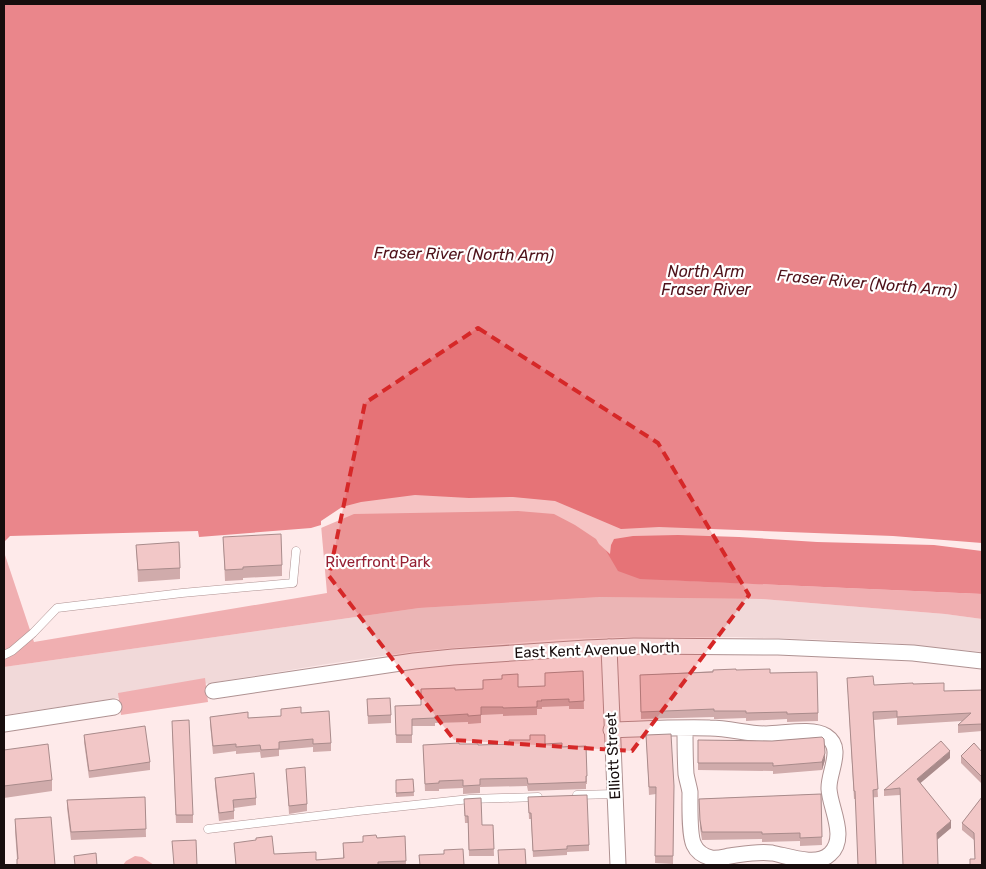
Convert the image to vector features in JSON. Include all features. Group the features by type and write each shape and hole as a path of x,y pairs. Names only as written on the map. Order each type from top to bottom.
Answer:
{"street":[{"name":"East Kent Avenue North","path":"213,690 454,656 609,647 778,647 913,653 982,661"},
{"name":"Elliott Street","path":"609,647 618,865"},
{"path":"4,724 114,707"},
{"path":"611,730 685,728 711,728 765,734 813,732 825,735 834,745 835,757 829,788 838,836 831,853 826,858 810,861 767,852 711,858 698,851 692,840 689,789 686,776 685,728"}],"lane":[{"path":"4,655 32,633 57,608 182,593 293,583 296,551"},
{"path":"572,796 615,794"},
{"path":"208,829 470,799 544,796"}],"highlighted area":[{"path":"478,328 658,443 749,595 632,751 454,740 329,576 365,403"}],"shaded area":[{"path":"600,597 762,599 945,614 982,619 982,652 891,643 736,637 563,639 417,651 4,715 4,667 419,608"}],"green space":[{"name":"Riverfront Park","path":"517,509 555,512 667,580 982,594 982,619 945,614 762,599 600,597 419,608 4,667 4,552 34,642 327,593 321,525 354,511"},
{"path":"205,678 208,702 121,715 118,693"},
{"path":"135,856 142,857 154,865 123,865"}],"water":[{"name":"North Arm Fraser River","path":"4,4 982,4 982,594 640,579 618,571 598,537 555,512 517,509 354,511 311,528 199,537 198,531 10,536 4,542"}],"pier":[{"path":"415,495 469,498 513,497 555,501 621,529 659,527 893,536 982,543 982,551 934,545 817,542 678,535 633,536 614,539 610,554 596,539 554,514 518,511 354,514 321,528 321,521 342,507 361,502"}],"building":[{"path":"281,534 282,565 225,570 223,537"},
{"path":"179,542 180,568 138,570 136,545"},
{"path":"770,669 770,673 817,672 818,713 746,713 746,711 714,711 714,709 641,712 640,675 713,672 713,670"},
{"path":"583,671 584,701 569,702 569,699 541,700 537,701 537,707 481,707 481,715 468,716 468,714 412,719 412,735 396,735 395,706 421,705 421,689 483,689 483,680 502,679 502,675 518,674 518,687 545,686 545,673"},
{"path":"873,676 874,685 944,683 944,691 982,690 982,724 958,725 971,713 897,717 897,711 873,712 878,789 873,790 876,865 858,865 847,678"},
{"path":"390,698 391,715 368,716 367,699"},
{"path":"301,707 301,713 329,711 331,743 313,744 313,739 279,742 279,749 261,750 260,745 236,747 236,744 213,746 210,717 248,712 248,718 281,716 281,709"},
{"path":"189,720 193,815 176,815 172,721"},
{"path":"145,726 150,762 89,771 84,735"},
{"path":"671,734 674,786 673,856 655,856 656,787 649,787 646,735"},
{"path":"530,735 545,735 545,744 562,743 562,747 586,746 586,782 528,784 527,778 480,779 480,785 463,786 463,780 439,781 439,783 425,784 423,745 459,743 478,745 509,744 509,740 530,740"},
{"path":"822,737 824,739 825,753 822,762 773,766 773,763 698,763 698,740 772,741"},
{"path":"941,741 950,751 917,779 951,821 937,833 938,865 903,865 900,788 884,790"},
{"path":"974,743 982,752 982,777 961,756"},
{"path":"48,744 52,780 4,786 4,750"},
{"path":"305,767 307,804 289,806 286,769"},
{"path":"254,773 256,798 233,800 234,811 219,813 215,778"},
{"path":"413,779 414,792 396,793 396,780"},
{"path":"821,794 822,837 800,838 800,833 702,832 699,799"},
{"path":"587,795 589,845 567,846 567,849 533,851 531,813 529,813 528,797"},
{"path":"145,797 146,829 71,832 67,800"},
{"path":"982,797 982,865 970,865 970,859 975,859 974,833 962,823"},
{"path":"481,798 482,825 493,825 494,849 469,850 468,816 465,816 464,799"},
{"path":"51,817 55,865 17,865 15,819"},
{"path":"376,835 377,838 405,836 406,861 378,862 378,865 236,865 234,843 256,840 256,838 272,836 274,854 316,852 316,860 344,858 343,843 363,842 363,836"},
{"path":"196,840 197,865 174,865 172,841"},
{"path":"463,849 464,865 420,865 419,855 444,854 444,850"},
{"path":"525,849 526,865 499,865 498,850"},
{"path":"96,853 97,865 75,865 74,856"}],"water label":[{"name":"Fraser River (North Arm)","path":"464,254"},
{"name":"Fraser River (North Arm)","path":"867,283"}]}
